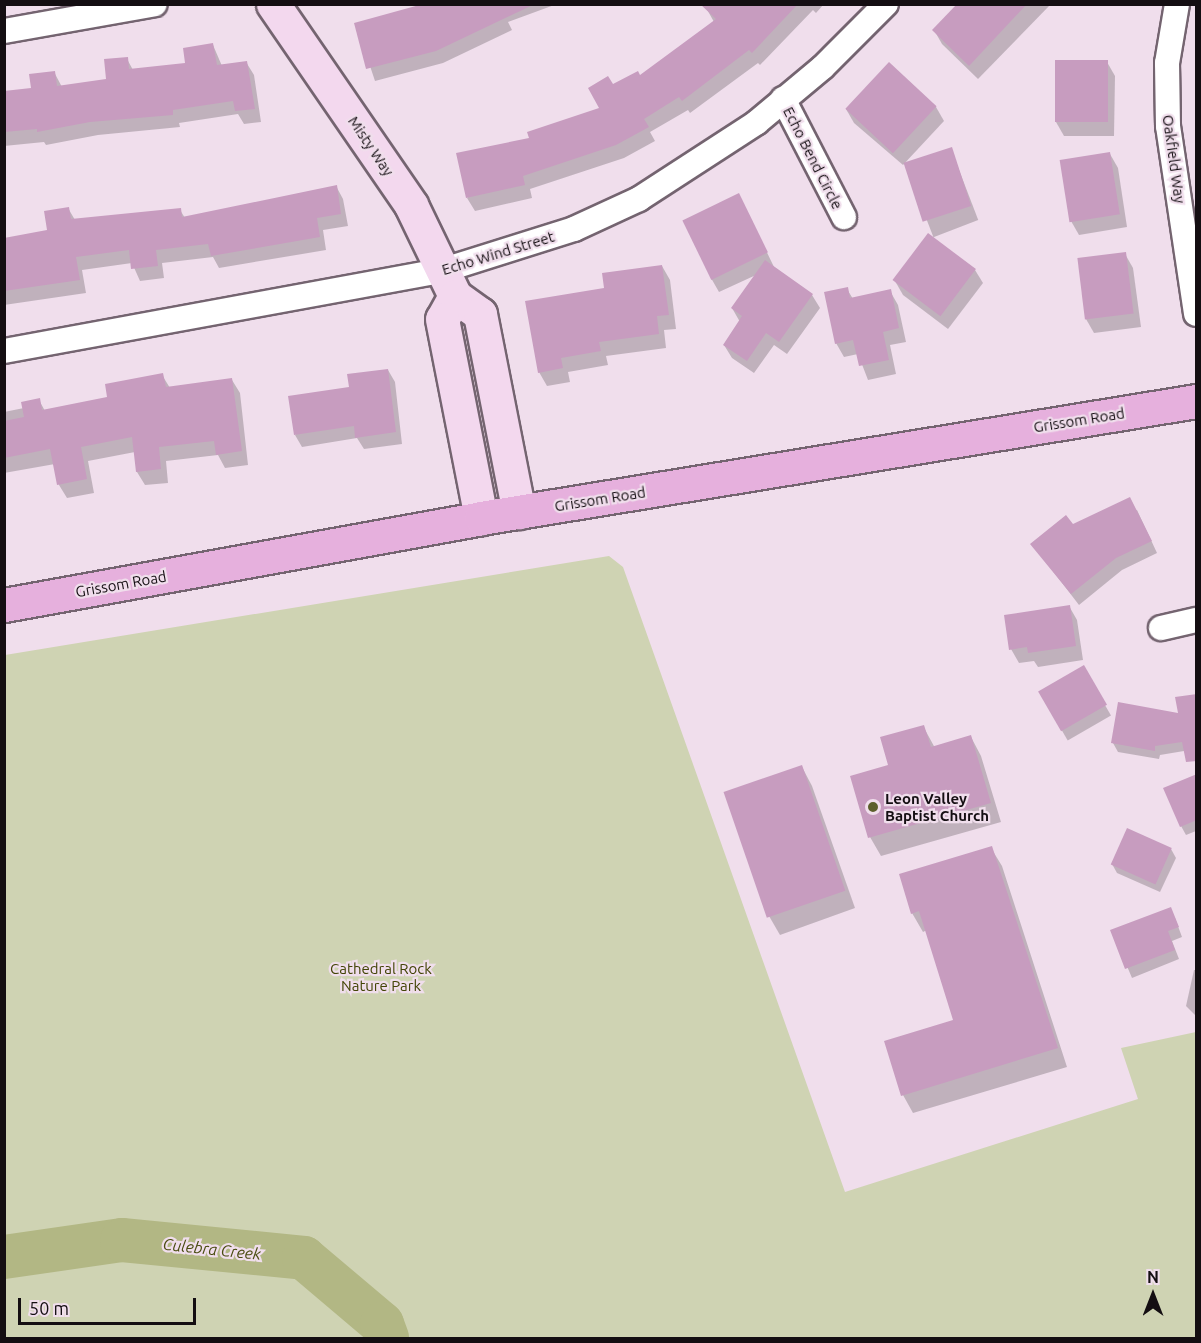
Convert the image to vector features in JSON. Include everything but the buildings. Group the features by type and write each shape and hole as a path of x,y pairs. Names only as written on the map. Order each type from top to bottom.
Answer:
{"main road":[{"name":"Grissom Road","path":"4,605 481,518 1197,401"}],"street":[{"path":"4,31 155,4"},
{"name":"Misty Way","path":"273,4 393,177 450,283 480,314 519,512"},
{"name":"Echo Wind Street","path":"4,351 450,283 639,199 704,160 783,99 886,4"},
{"name":"Oakfield Way","path":"1177,4 1167,63 1168,126 1197,314"},
{"name":"Echo Bend Circle","path":"783,99 844,217"},
{"path":"450,283 442,319 481,518"},
{"path":"1161,628 1197,620"}],"green space":[{"name":"Cathedral Rock Nature Park","path":"609,556 623,567 845,1192 1138,1099 1121,1048 1196,1032 1196,1338 5,1338 5,655"}],"waterway":[{"name":"Culebra Creek","path":"4,1257 122,1240 304,1258 382,1324 387,1338"}],"place":[{"name":"Leon Valley Baptist Church","path":"873,807"}]}
